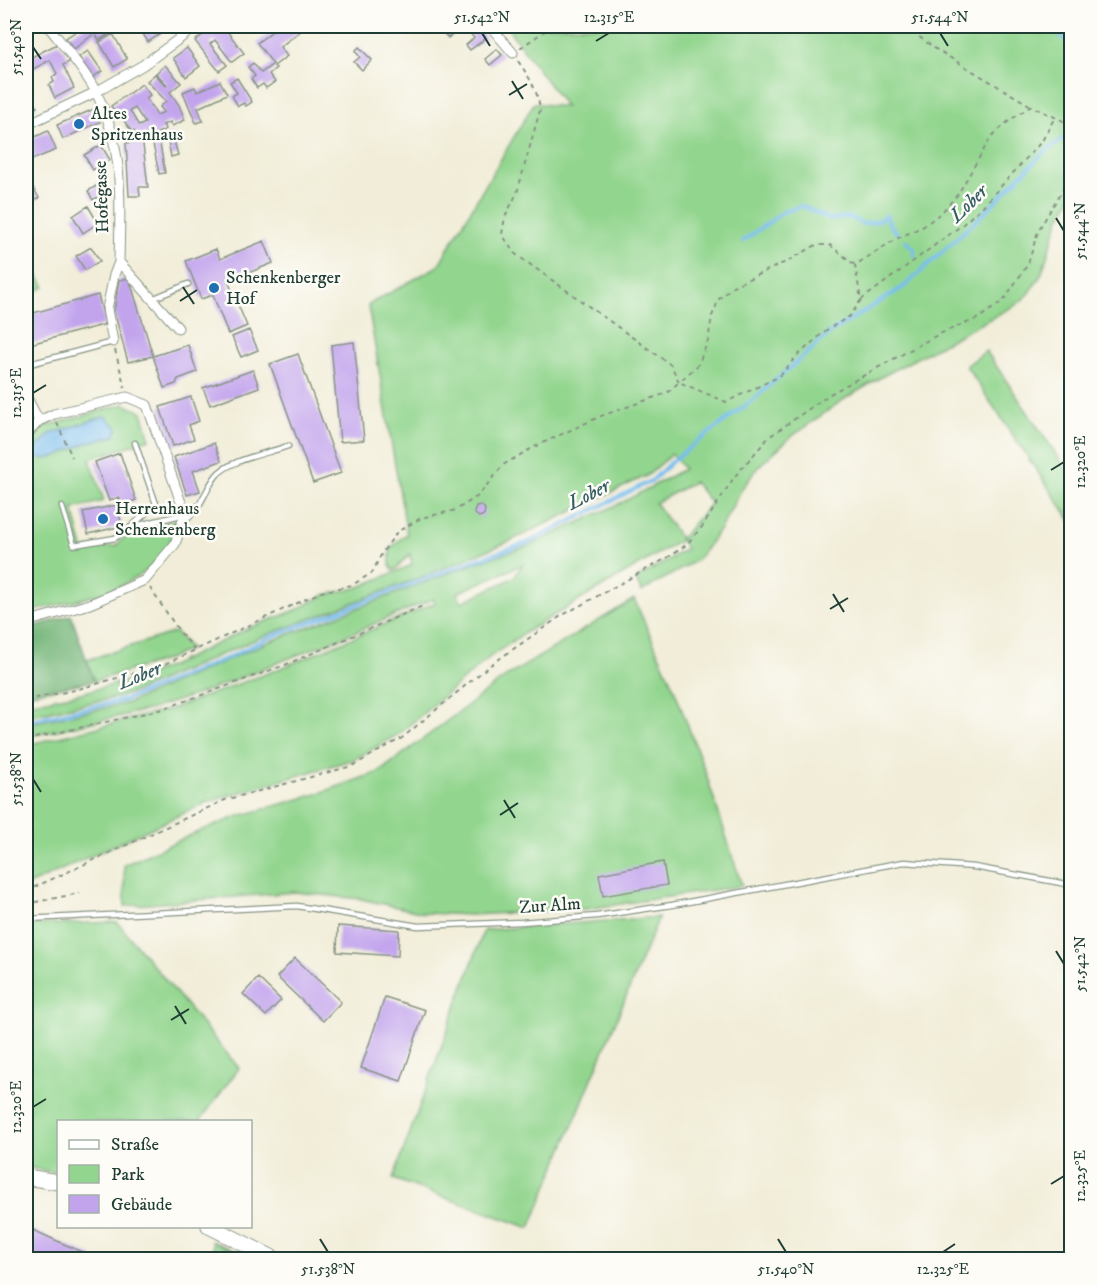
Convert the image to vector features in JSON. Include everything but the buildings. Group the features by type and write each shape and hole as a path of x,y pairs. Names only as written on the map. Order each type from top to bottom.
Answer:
{"main road":[{"path":"26,1177 57,1182"},
{"path":"211,1228 277,1260"}],"street":[{"name":"Hofegasse","path":"48,26 96,92 111,127 118,157 119,262 107,309 113,342"},
{"path":"26,123 96,92 142,65 197,26"},
{"path":"490,26 513,53"},
{"path":"119,262 178,328"},
{"path":"26,396 39,421"},
{"path":"26,435 39,421 48,416 127,397 147,405 183,518 175,544 145,580 90,604 26,622"}],"lane":[{"path":"152,299 188,284"},
{"path":"26,365 113,342"},
{"path":"62,507 74,545 115,538 130,527 156,504 135,443"},
{"path":"130,527 183,518 195,513 216,476 225,467 288,446"},
{"name":"Zur Alm","path":"26,919 297,906 418,926 521,922 597,916 904,862 974,867 1071,885"}],"path":[{"path":"552,26 513,53 539,96 540,110 517,193 505,217 502,234 514,253 671,365 679,382 726,402 780,376 795,358 825,331 850,316 861,300 962,225 983,206 1042,141 1055,117"},
{"path":"905,26 934,48 1031,106 1070,124"},
{"path":"855,265 898,238 924,226 942,212 958,194 991,137 1031,106"},
{"path":"26,891 225,800 352,766 402,738 489,666 561,616 667,558 686,545 702,527 735,476 769,437 830,394 939,334 978,318 1003,301 1028,264 1038,231 1071,174"},
{"path":"26,700 164,665 321,592 352,585 372,573 382,553 397,532 421,518 456,510 478,496 503,465 534,447 601,416 667,393 698,365 708,340 712,316 719,299 733,286 790,260 816,245 830,245 855,265 861,300"},
{"path":"113,342 127,397"},
{"path":"59,426 72,457"},
{"path":"145,580 178,631 195,650"},
{"path":"26,740 164,709 276,668 425,605"},
{"path":"26,904 80,893"}],"green space":[{"path":"506,26 1071,26 1071,198 1059,220 1041,275 1029,294 1016,305 843,400 791,437 761,464 743,487 720,529 697,560 641,592 636,579 686,549 681,540 526,632 490,657 399,734 355,759 210,801 26,886 26,745 171,709 276,670 435,603 433,599 201,693 152,709 26,737 26,724 128,703 266,643 475,563 528,546 625,501 684,469 672,454 648,475 508,542 427,575 259,638 135,692 26,716 26,704 131,680 171,666 251,627 299,609 324,595 357,588 412,565 410,554 396,569 393,570 390,566 390,549 407,535 368,305 438,266 534,103 566,107","holes":["694,482 711,503 681,539 655,503","523,564 513,578 462,602 457,593"]},
{"path":"26,255 45,287 26,295"},
{"path":"986,351 1071,476 1071,521 966,366"},
{"path":"124,404 142,412 150,439 90,459 104,501 73,509 83,549 116,546 122,539 136,531 177,520 171,539 158,559 143,573 126,583 86,598 26,613 26,449 43,427"},
{"path":"634,599 673,686 706,774 742,886 587,909 471,915 424,913 361,899 295,892 125,906 124,865 239,816 317,794 379,772 504,678"},
{"path":"71,615 94,681 26,694 26,629"},
{"path":"175,632 191,649 163,661 94,681 87,660"},
{"path":"659,917 530,1228 393,1179 484,930"},
{"path":"117,922 239,1068 201,1120 57,1120 57,1173 26,1167 26,925"},
{"path":"212,1241 253,1259 215,1259"}],"water":[{"path":"105,416 118,428 114,436 87,443 54,457 43,459 30,455 50,434"}],"waterway":[{"path":"1046,26 1072,45"},
{"path":"1072,55 1070,80 1072,82"},
{"name":"Lober","path":"26,721 125,700 227,658 268,638 527,543 653,480 671,462 754,399 831,332 905,286 981,216 1041,155 1072,132"},
{"path":"743,241 783,212 802,206 831,220 847,217 862,224 878,221 886,215 890,225 897,233"},
{"path":"906,241 914,249 914,256"}],"place":[{"name":"Altes Spritzenhaus","path":"79,124"},
{"name":"Schenkenberger Hof","path":"214,288"},
{"name":"Herrenhaus Schenkenberg","path":"103,519"}]}
